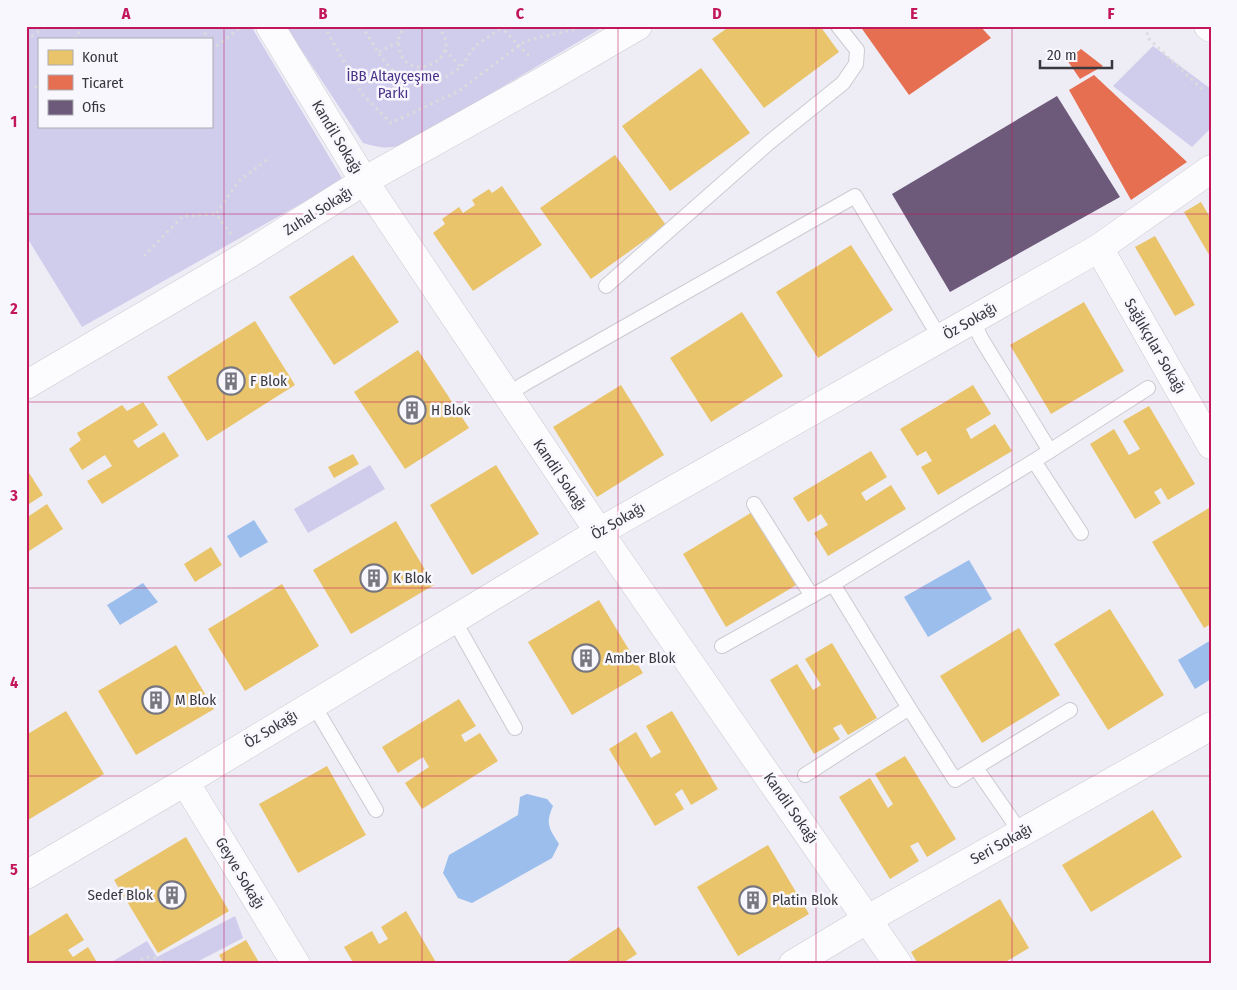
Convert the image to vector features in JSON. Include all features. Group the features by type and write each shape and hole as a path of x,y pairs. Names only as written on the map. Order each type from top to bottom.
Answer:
{"street":[{"name":"Kandil Sokağı","path":"270,26 364,181 598,532 898,964"},
{"name":"Zuhal Sokağı","path":"26,385 247,255 364,181 638,26"},
{"name":"Öz Sokağı","path":"26,875 185,782 598,532 1099,248 1211,170"},
{"name":"Sağlıkçılar Sokağı","path":"1099,248 1211,445"},
{"name":"Seri Sokağı","path":"793,964 868,919 1211,726"},
{"name":"Geyve Sokağı","path":"185,782 296,964"}],"lane":[{"path":"606,286 771,141 843,83 856,64 857,50 838,26"},
{"path":"507,395 855,196 940,338"},
{"path":"972,320 982,340 1050,451"},
{"path":"722,646 832,584 1034,461 1148,388"},
{"path":"1034,461 1081,533"},
{"path":"754,504 812,596"},
{"path":"832,584 955,780 1070,710"},
{"path":"454,620 516,728"},
{"path":"313,704 376,810"},
{"path":"805,775 909,708"},
{"path":"976,768 1020,833"}],"path":[{"path":"26,40 48,26"},
{"path":"75,38 83,26"},
{"path":"212,49 243,26"},
{"path":"324,26 362,94 391,123 459,91 525,41 575,29 578,26"},
{"path":"362,26 378,52 395,73 406,79 441,80 461,67 475,46 502,27"},
{"path":"406,26 400,35 398,42 399,50 407,63 422,67 436,63 444,50 443,34 437,26"},
{"path":"495,26 502,27 550,77"},
{"path":"1148,26 1147,37 1206,92"},
{"path":"378,52 398,42"},
{"path":"444,50 461,67"},
{"path":"35,88 38,84"},
{"path":"216,214 238,182 269,158"},
{"path":"216,214 247,255"},
{"path":"144,256 183,216 216,214"},
{"path":"136,964 143,958 149,957 155,957 164,964"}],"green space":[{"path":"26,26 251,26 343,180 82,327 26,236"},
{"name":"İBB Altayçeşme Parkı","path":"290,26 605,26 404,145 379,147 363,143 287,28"},
{"path":"1153,46 1211,89 1211,128 1192,147 1113,86"},
{"path":"370,465 385,489 308,533 294,509"},
{"path":"235,916 243,938 193,964 108,964 147,941 157,957"}],"water":[{"path":"254,520 268,542 240,558 227,536"},
{"path":"969,560 992,599 928,637 904,597"},
{"path":"143,583 158,602 120,625 107,605"},
{"path":"1211,640 1211,679 1195,689 1178,660"},
{"path":"527,794 547,799 553,806 549,817 549,826 559,844 552,858 472,903 458,898 443,873 449,855 518,815 520,797"}],"building: Konut":[{"path":"730,26 820,26 839,52 764,108 712,39"},
{"path":"701,68 750,133 670,191 622,126"},
{"path":"615,155 666,225 591,279 540,208"},
{"path":"502,186 542,245 473,291 433,233 445,224 442,219 459,207 463,213 475,205 472,200 489,189 492,193"},
{"path":"1201,202 1211,219 1211,258 1184,212"},
{"path":"1155,236 1195,305 1175,316 1135,247"},
{"path":"851,245 893,310 818,358 776,292"},
{"path":"353,255 399,322 334,365 289,297"},
{"path":"1084,302 1124,371 1051,414 1010,345"},
{"path":"742,312 783,376 711,422 670,358"},
{"name":"F Blok","path":"255,321 295,385 207,441 167,377"},
{"name":"H Blok","path":"418,350 469,428 405,469 354,392"},
{"path":"621,385 664,455 597,497 553,427"},
{"path":"973,385 991,414 966,429 971,439 995,424 1012,451 938,495 921,467 932,461 926,451 917,456 900,429"},
{"path":"143,402 158,425 133,441 138,448 164,432 179,456 102,504 87,481 112,466 105,455 82,470 69,449 81,440 77,433 122,405 127,411"},
{"path":"1149,406 1195,484 1168,500 1161,488 1154,492 1161,503 1135,519 1090,444 1114,429 1129,455 1140,449 1123,421"},
{"path":"871,451 887,477 861,493 866,501 891,485 906,509 828,556 814,533 828,525 821,514 808,522 793,498"},
{"path":"353,454 359,464 334,478 328,467"},
{"path":"496,465 539,534 472,575 430,505"},
{"path":"26,468 43,495 26,506"},
{"path":"47,504 63,529 26,553 26,518"},
{"path":"1209,508 1211,511 1211,624 1204,628 1152,542"},
{"path":"754,511 798,584 726,627 683,554"},
{"name":"K Blok","path":"396,521 434,585 351,634 313,570"},
{"path":"211,547 222,565 195,582 184,564"},
{"path":"282,584 319,646 245,691 208,629"},
{"name":"Amber Blok","path":"599,600 643,673 572,715 528,642"},
{"path":"1110,609 1164,695 1108,730 1054,644"},
{"path":"1019,628 1060,695 982,743 940,676"},
{"path":"832,643 877,718 848,735 841,724 833,728 840,739 814,754 770,680 797,664 813,690 821,685 805,659"},
{"name":"M Blok","path":"176,645 214,709 136,755 98,691"},
{"path":"459,699 476,726 461,735 465,742 480,733 498,761 422,809 405,783 429,767 423,757 398,773 382,747"},
{"path":"66,711 104,774 28,820 26,818 26,735"},
{"path":"672,711 718,789 691,805 682,789 675,794 684,809 655,826 609,749 636,732 651,758 661,752 646,726"},
{"path":"905,756 956,839 927,857 918,842 910,846 919,861 890,879 839,797 870,778 888,808 893,804 875,774"},
{"path":"327,766 366,835 298,873 259,804"},
{"path":"1153,810 1182,857 1091,912 1062,865"},
{"name":"Sedef Blok","path":"186,837 229,911 158,953 114,880"},
{"name":"Platin Blok","path":"768,845 809,914 738,956 697,887"},
{"path":"1000,899 1029,948 1002,964 918,964 911,952"},
{"path":"406,911 437,964 354,964 344,947 372,931 379,944 388,939 381,927"},
{"path":"67,913 84,940 68,950 73,957 88,947 98,964 26,964 26,938"},
{"path":"619,927 637,954 621,964 563,964"},
{"path":"246,940 260,964 224,964 219,955"}],"building: Ticaret":[{"path":"860,26 980,26 991,38 909,95"},
{"path":"1081,49 1103,66 1080,79 1067,60"},
{"path":"1094,75 1187,162 1131,200 1069,90"}],"building: Ofis":[{"path":"1057,96 1120,197 950,292 892,194"}],"place":[{"name":"F Blok","path":"231,381"},
{"name":"H Blok","path":"412,410"},
{"name":"K Blok","path":"374,578"},
{"name":"Amber Blok","path":"586,658"},
{"name":"M Blok","path":"156,700"},
{"name":"Sedef Blok","path":"172,895"},
{"name":"Platin Blok","path":"753,900"}]}
